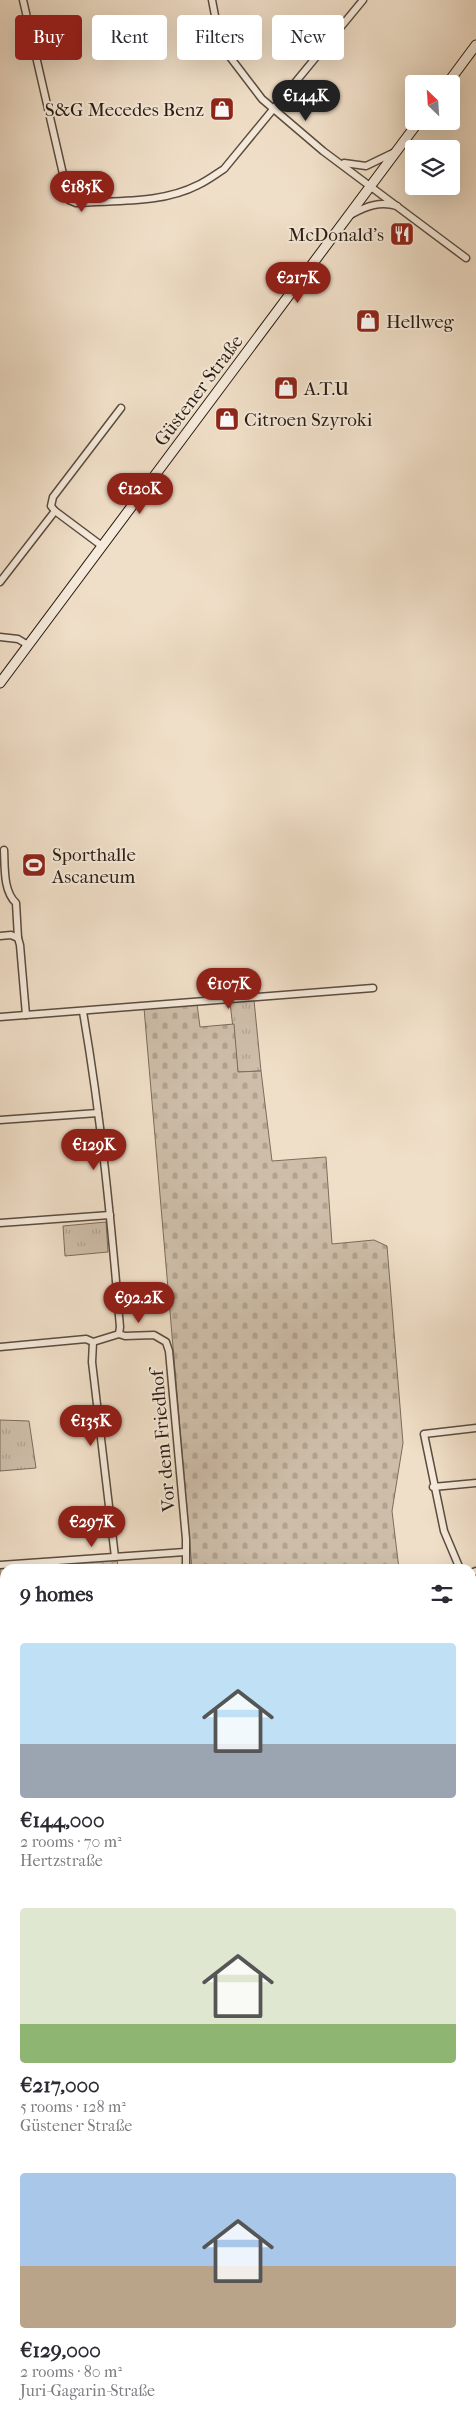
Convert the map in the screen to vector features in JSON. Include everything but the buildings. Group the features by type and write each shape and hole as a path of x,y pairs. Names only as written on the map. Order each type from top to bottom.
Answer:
{"main road":[{"path":"454,75 476,45"},
{"name":"Güstener Straße","path":"0,683 412,130"}],"street":[{"path":"23,0 69,200 76,203 153,198 198,185 224,169 363,0"},
{"path":"212,0 216,22 230,57 262,99 273,110 466,258"},
{"path":"340,162 366,166 396,152"},
{"path":"349,216 369,205 386,203 402,208"},
{"path":"102,546 51,506 53,497 121,408"},
{"path":"0,582 55,510"},
{"path":"0,638 18,639 28,645"},
{"path":"4,850 7,887 10,897 16,903 26,1015"},
{"path":"0,936 11,935 18,938"},
{"path":"0,1017 373,988"},
{"path":"0,1347 86,1339 93,1342 118,1334 120,1327 110,1215 98,1113 83,1012"},
{"path":"0,1120 98,1113"},
{"path":"0,1223 110,1215"},
{"name":"Vor dem Friedhof","path":"118,1334 125,1336 154,1335 166,1342 169,1351 186,1539 186,1564"},
{"path":"93,1342 92,1362 115,1557"},
{"path":"458,1564 444,1532 433,1487 424,1434 476,1428"},
{"path":"433,1487 476,1483"},
{"path":"14,1564 185,1552"}],"green space":[{"path":"254,1000 261,1071 238,1072 230,1002"},
{"path":"197,1004 200,1027 234,1024 238,1072 261,1071 272,1161 326,1157 332,1244 374,1240 387,1246 403,1443 392,1511 398,1564 192,1564 144,1008"},
{"path":"106,1222 108,1252 65,1256 63,1226"},
{"path":"0,1420 29,1421 36,1468 0,1471"},
{"path":"117,1558 118,1564 47,1564"}],"place":[{"name":"S&G Mecedes Benz","path":"222,109"},
{"name":"McDonald's","path":"402,234"},
{"name":"Hellweg","path":"368,321"},
{"name":"A.T.U","path":"286,388"},
{"name":"Citroen Szyroki","path":"227,419"},
{"name":"Sporthalle Ascaneum","path":"34,865"}]}
